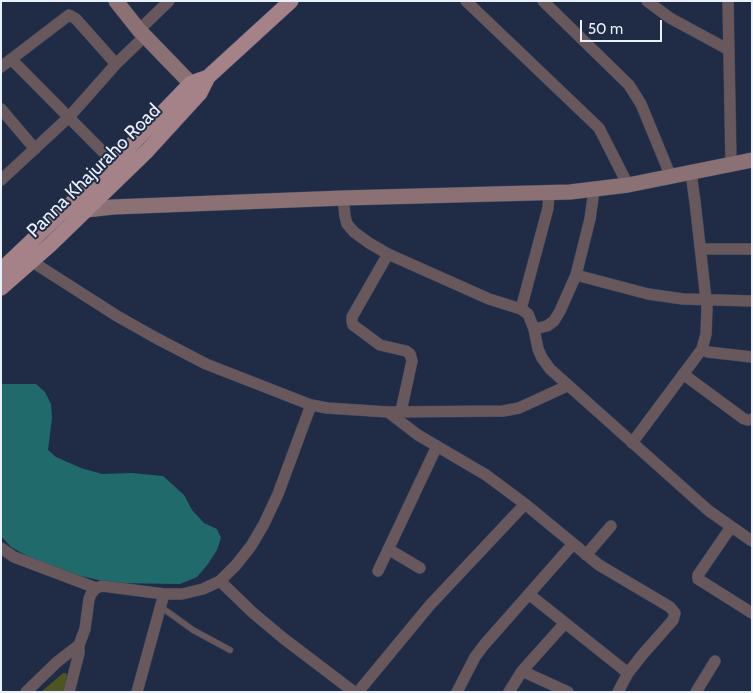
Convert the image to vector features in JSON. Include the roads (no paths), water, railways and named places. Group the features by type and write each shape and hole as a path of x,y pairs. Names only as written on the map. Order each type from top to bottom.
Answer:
{"main road":[{"path":"116,1 142,33 196,88"},
{"name":"Panna Khajuraho Road","path":"1,270 290,1"},
{"name":"Panna Khajuraho Road","path":"1,288 147,151 196,88"},
{"path":"86,210 113,207 594,190 671,177 752,160"}],"street":[{"path":"1,180 69,117 169,1"},
{"path":"466,1 599,128 628,185"},
{"path":"543,1 629,85 640,104 671,177"},
{"path":"647,1 670,18 729,50"},
{"path":"728,1 732,163"},
{"path":"1,67 69,15 76,18 116,64"},
{"path":"11,59 114,163"},
{"path":"1,109 35,149"},
{"path":"632,443 702,349 706,334 707,308 691,173"},
{"path":"534,329 546,326 554,321 576,274 590,219 594,190"},
{"path":"521,309 548,208 549,192"},
{"path":"343,198 348,224 362,238 388,254 489,299 521,309 528,314 534,329 538,349 550,369 710,511 752,541"},
{"path":"701,250 752,249"},
{"path":"388,254 352,317 352,321 353,325 380,345 410,354 412,360 400,412"},
{"path":"31,261 117,316 206,364 311,405 327,408 388,412 503,412 519,408 567,386"},
{"path":"576,274 648,294 683,299 752,301"},
{"path":"702,349 708,352 752,356"},
{"path":"684,374 744,419 752,418"},
{"path":"69,692 79,653 79,645 85,629 89,599 96,588 102,586 164,594 182,594 203,589 220,582 251,546 264,524 278,494 311,405"},
{"path":"388,412 418,435 486,476 525,504 586,555 614,575 670,607 675,613 673,620 628,673 618,692"},
{"path":"378,571 437,446"},
{"path":"220,582 276,633 356,692 430,605 525,504"},
{"path":"586,555 611,526"},
{"path":"731,527 698,575 698,579 752,613"},
{"path":"457,692 475,657 484,645 574,544"},
{"path":"1,548 14,557 96,588"},
{"path":"388,549 420,568"},
{"path":"137,692 164,594"},
{"path":"530,595 628,673"},
{"path":"510,692 522,671 564,623"},
{"path":"26,692 57,662 79,645"},
{"path":"696,692 715,661"},
{"path":"522,671 568,692"}],"lane":[{"path":"160,607 192,630 230,650"}]}
